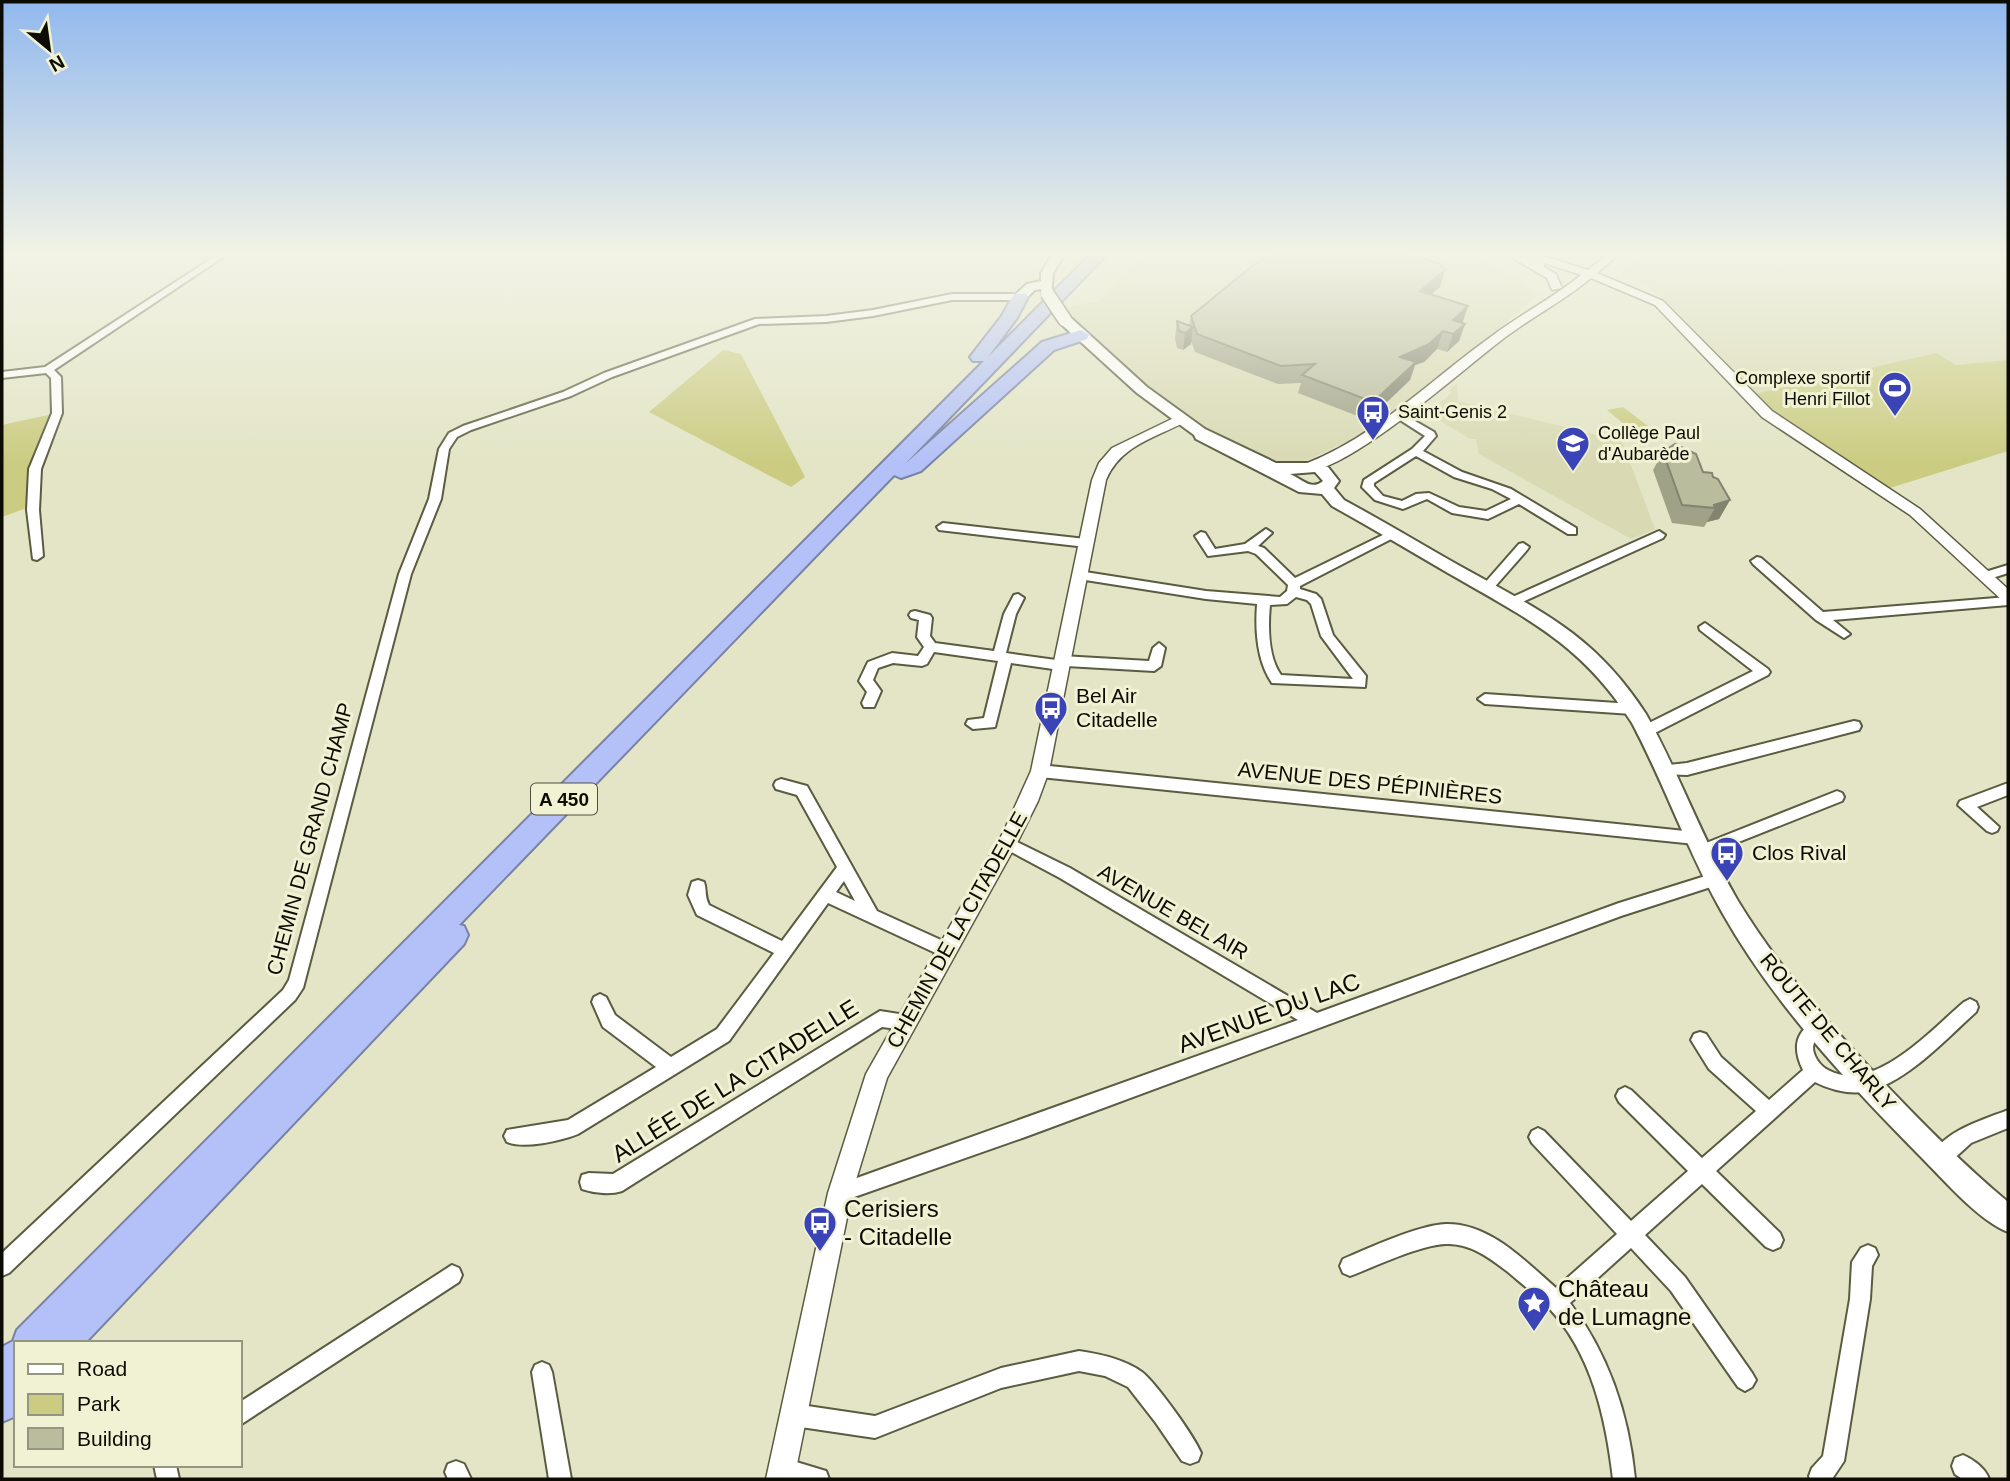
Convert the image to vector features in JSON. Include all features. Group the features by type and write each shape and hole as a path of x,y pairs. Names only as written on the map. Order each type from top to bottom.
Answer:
{"highway":[{"path":"876,481 874,472 965,373 1004,324"},
{"name":"A 450","path":"32,1341 1029,324"},
{"name":"A 450","path":"62,1341 1044,324"},
{"path":"901,472 914,467 1048,346 1081,335"}],"main road":[{"path":"1069,324 1142,390 1202,436 1266,470 1300,472 1322,484"},
{"path":"1300,472 1301,487 1322,484"},
{"name":"ROUTE DE CHARLY","path":"1322,484 1332,506 1393,535 1558,629 1605,672 1632,709 1715,879 1753,942 1819,1028 1868,1083 1940,1158 2008,1219"}],"street":[{"path":"2,375 48,370 117,324"},
{"name":"CHEMIN DE GRAND CHAMP","path":"2,1266 297,983 405,574 435,499 444,449 453,436 467,428 567,394 608,375 749,324"},
{"path":"1322,484 1335,462 1437,393 1444,381 1516,324"},
{"path":"1680,324 1767,414 1905,504 2008,599"},
{"path":"37,556 33,510 35,468 57,413 56,377 48,370"},
{"path":"1404,417 1431,434 1416,451 1368,482 1373,493 1396,505 1429,496 1456,510 1488,515 1519,499"},
{"path":"1300,472 1335,456 1404,417"},
{"name":"CHEMIN DE LA CITADELLE","path":"781,1474 840,1193 877,1073 1030,801 1041,771 1099,480 1106,463 1117,451 1180,419"},
{"path":"1416,451 1434,463 1470,479 1494,484 1572,531"},
{"path":"943,527 1086,543"},
{"path":"1201,536 1212,554 1249,547 1266,533"},
{"path":"1079,575 1143,583 1165,591 1283,601 1294,588 1393,535"},
{"path":"1512,602 1660,535"},
{"path":"1249,547 1260,551 1294,588 1316,600 1323,614 1325,633 1359,676 1360,684 1277,680 1269,668 1262,624 1264,601"},
{"path":"1487,588 1523,547"},
{"path":"1756,561 1820,617 1844,634"},
{"path":"1986,576 2008,569"},
{"path":"973,724 990,723 1010,614 1018,598"},
{"path":"1820,617 2008,599"},
{"path":"915,615 926,618 923,637 931,648 1061,663 1154,666 1159,648"},
{"path":"1644,732 1763,672 1705,627"},
{"path":"869,703 874,691 866,681 873,665 892,658 922,661 931,648"},
{"path":"1485,699 1632,709"},
{"path":"1664,770 1687,769 1854,726"},
{"name":"AVENUE DES PÉPINIÈRES","path":"1041,771 1698,844"},
{"path":"781,785 802,790 871,915"},
{"path":"1992,827 1965,806 2008,789"},
{"path":"1698,844 1837,797"},
{"name":"AVENUE BEL AIR","path":"1007,843 1065,873 1316,1021"},
{"path":"513,1136 554,1133 572,1128 723,1035 845,868"},
{"name":"AVENUE DU LAC","path":"840,1193 1619,910 1715,879"},
{"path":"698,887 696,895 703,910 784,950"},
{"path":"827,895 946,950"},
{"path":"600,1002 608,1021 670,1067"},
{"path":"1819,1028 1810,1030 1804,1039 1805,1053 1815,1071 1836,1080 1868,1083 1893,1070 1969,1007"},
{"name":"ALLÉE DE LA CITADELLE","path":"589,1182 615,1184 880,1019 906,1022"},
{"path":"1700,1040 1715,1063 1770,1112"},
{"path":"1556,1301 1815,1071"},
{"path":"1625,1096 1773,1240"},
{"path":"1940,1158 1965,1136 2008,1119"},
{"path":"1538,1137 1678,1284 1745,1380"},
{"path":"1350,1266 1446,1234 1473,1239 1497,1252 1556,1301 1596,1362 1620,1436 1624,1479"},
{"path":"1821,1478 1833,1461 1860,1299 1862,1262 1868,1255"},
{"path":"242,1414 452,1275"},
{"path":"794,1415 875,1427 1001,1378 1079,1361 1107,1366 1135,1380 1164,1415 1190,1453"},
{"path":"542,1372 560,1479"},
{"path":"781,1474 818,1479"}],"shaded area":[{"path":"1079,324 1504,324 1393,419 1306,461 1280,464 1266,460 1213,432 1133,374"},
{"path":"1690,324 2008,324 2008,360 1956,365 1936,353 1755,394"},
{"name":"Collège Paul d'Aubarède","path":"1457,384 1458,401 1622,441 1655,529 1631,539 1479,454 1476,439 1470,439 1427,413 1448,396 1450,389"}],"green space":[{"path":"723,350 741,354 805,477 791,487 649,412"},
{"name":"Complexe sportif Henri Fillot","path":"1936,353 1956,365 2008,360 2008,451 1890,488 1793,427 1755,394"},
{"path":"1623,407 1652,429 1635,433 1607,410"},
{"path":"62,412 39,454 40,503 2,517 2,425"}],"building":[{"path":"1178,324 1193,327 1185,333 1179,331"},
{"path":"1194,324 1465,324 1453,334 1443,331 1429,344 1400,357 1416,362 1373,402 1302,375 1315,364 1281,366 1197,334"},
{"path":"1675,444 1696,454 1703,472 1712,473 1713,477 1718,479 1730,500 1714,505 1715,508 1682,505 1663,452"}],"place":[{"name":"Complexe sportif Henri Fillot","path":"1895,418"},
{"name":"Saint-Genis 2","path":"1373,442"},
{"name":"Collège Paul d'Aubarède","path":"1573,473"},
{"name":"Bel Air Citadelle","path":"1051,738"},
{"name":"Clos Rival","path":"1727,883"},
{"name":"Cerisiers - Citadelle","path":"820,1253"},
{"name":"Château de Lumagne","path":"1534,1333"}]}
